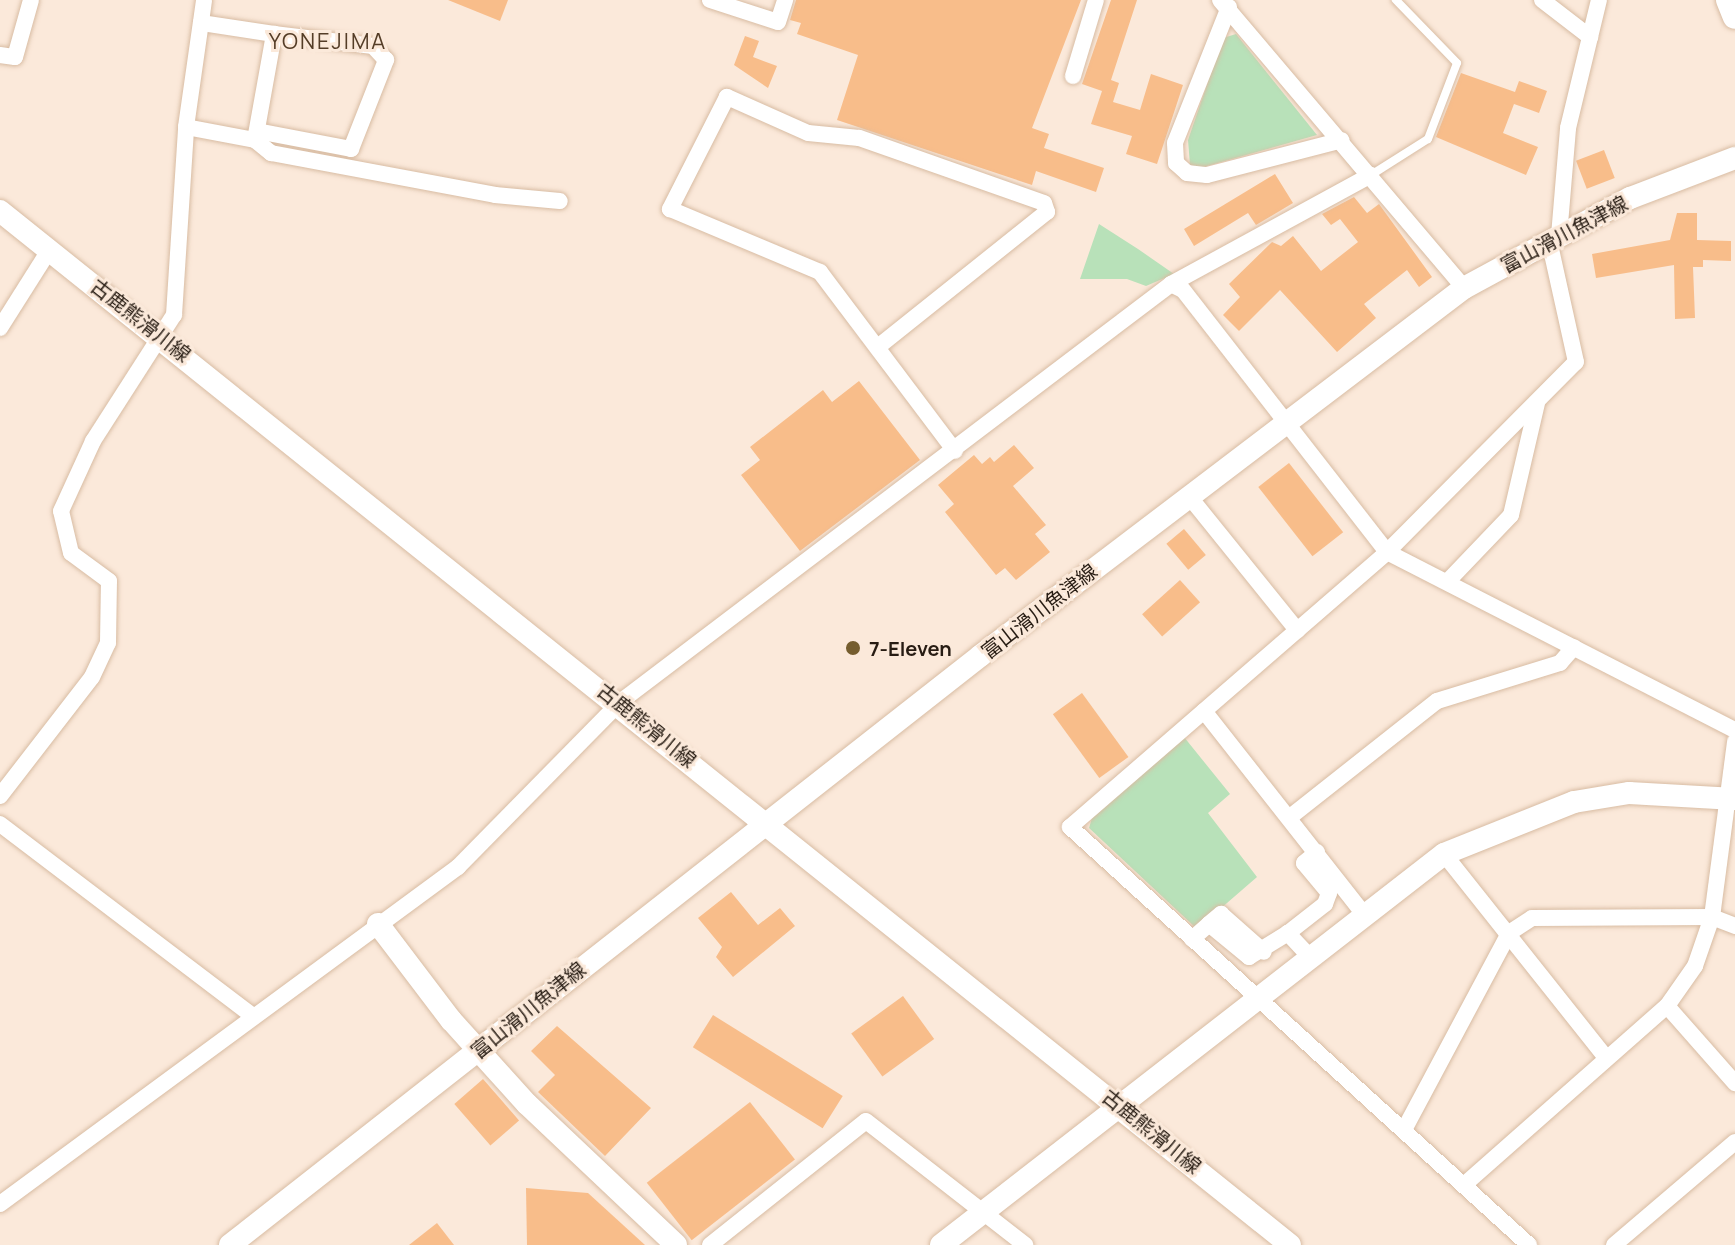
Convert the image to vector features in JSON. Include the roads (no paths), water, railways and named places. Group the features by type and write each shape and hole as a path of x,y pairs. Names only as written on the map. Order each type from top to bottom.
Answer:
{"main road":[{"path":"1728,0 1735,17"},
{"name":"富山滑川魚津線","path":"230,1245 1188,495 1464,288 1630,198 1735,158"},
{"name":"古鹿熊滑川線","path":"0,211 163,337 620,702 767,825 1120,1105 1290,1245"},
{"path":"941,1245 1444,854 1574,802 1629,793 1732,798"},
{"path":"378,924 479,1050 676,1245"}],"street":[{"path":"0,55 15,57 31,0"},
{"path":"0,796 102,659 109,581 71,553 61,511 93,441 163,337 174,315 186,127 204,0"},
{"path":"710,0 778,22 785,0"},
{"path":"1073,76 1096,0"},
{"path":"1542,0 1590,37"},
{"path":"1529,1245 1405,1128 1070,827 1387,552 1576,362 1554,238 1568,128 1599,0"},
{"path":"1342,140 1207,175 1187,173 1176,163 1175,143 1224,3 1342,140 1464,288"},
{"path":"186,127 351,149 386,60 373,46 201,23"},
{"path":"274,34 256,135 271,153 495,195 560,201"},
{"path":"879,346 1047,212 1044,203 859,138 808,133 727,97 670,209 820,272 879,346 955,451"},
{"path":"0,1204 458,867 620,702 955,451 1171,284 1371,175"},
{"path":"0,328 50,249"},
{"path":"1171,284 1183,290 1387,552 1735,730"},
{"path":"1448,581 1511,515 1537,402"},
{"path":"1188,495 1297,630"},
{"path":"1290,817 1437,701 1560,663 1574,647"},
{"path":"1204,711 1364,914"},
{"path":"1465,1184 1667,1006 1695,966 1712,917 1732,798 1735,742"},
{"path":"0,824 253,1016"},
{"path":"1192,939 1220,914 1249,957 1264,952 1325,904 1329,893 1304,863 1317,852"},
{"path":"1444,854 1606,1058"},
{"path":"1405,1128 1509,933 1532,918 1712,917 1735,926"},
{"path":"1288,933 1310,957"},
{"path":"1667,1006 1735,1083"},
{"path":"710,1245 866,1121 1025,1245"},
{"path":"1614,1245 1735,1142"}],"lane":[{"path":"1371,175 1428,139 1457,63 1396,0"}],"place":[{"name":"7-Eleven","path":"853,648"}],"district":[{"name":"YONEJIMA","path":"328,42"}]}
